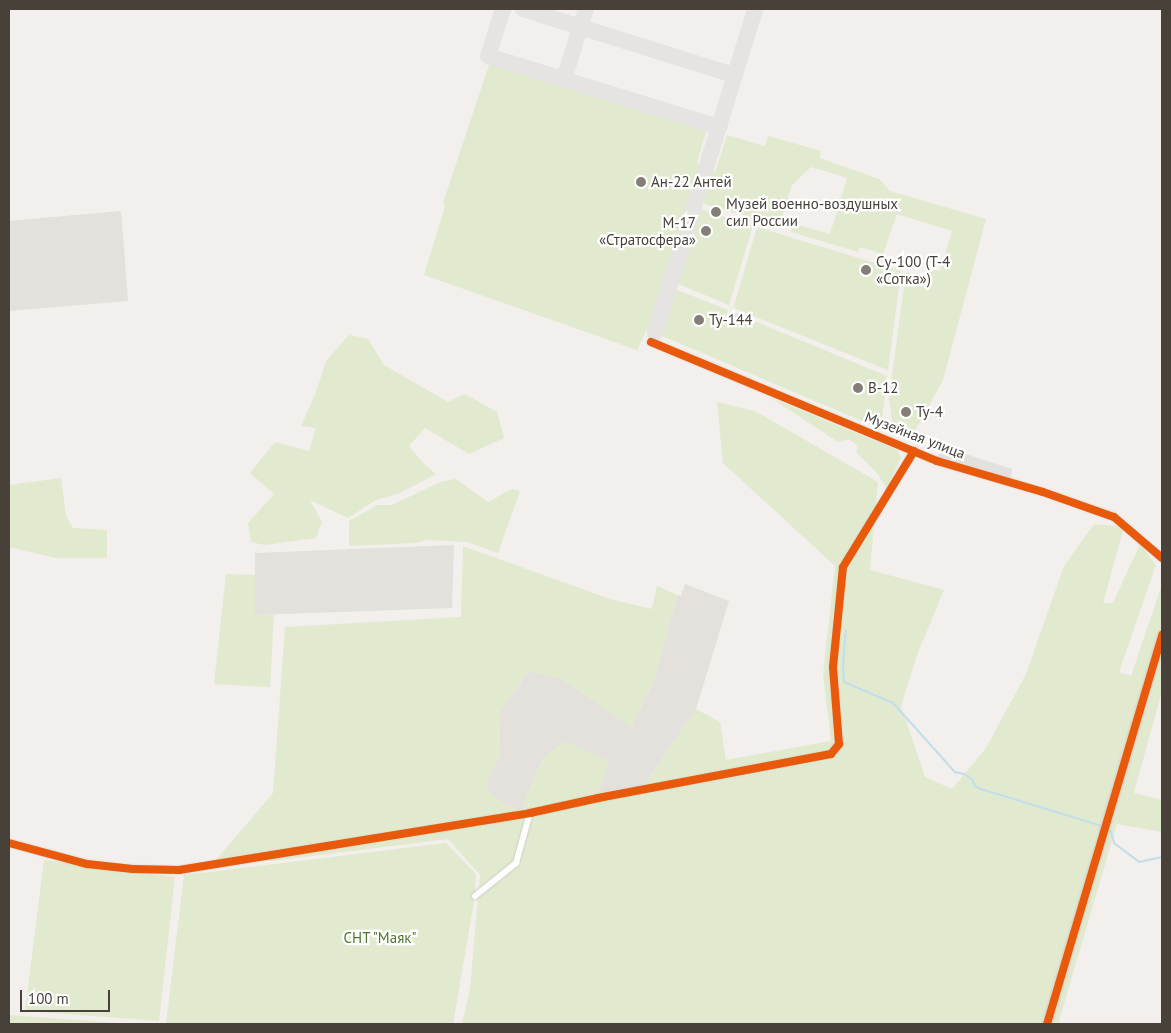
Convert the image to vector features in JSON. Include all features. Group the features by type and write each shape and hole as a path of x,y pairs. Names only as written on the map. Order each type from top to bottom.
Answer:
{"street":[{"name":"Музейная улица","path":"651,342 937,461 1043,492 1114,517 1162,558"},
{"path":"9,843 88,864 133,869 179,870 530,813 831,754 839,744 833,667 843,567 914,451"},
{"path":"1047,1024 1162,635"},
{"path":"475,896 516,863 530,813"}],"shaded area":[{"path":"121,211 128,301 9,311 9,221"},
{"path":"947,448 1012,469 1011,480 936,457"},
{"path":"454,545 452,608 255,615 255,553"},
{"path":"685,584 729,601 696,709 643,787 598,796 544,757 520,810 502,803 486,790 488,779 500,755 499,713 529,671 561,678 631,727 655,679 677,595 681,596"}],"green space":[{"path":"490,62 707,129 697,162 700,168 650,331 647,330 637,350 424,275 445,206 443,203"},
{"path":"727,135 765,146 768,136 821,151 820,158 879,179 890,191 986,219 943,380 910,440 894,434 889,398 906,272 927,277 930,270 940,271 952,231 897,214 883,254 860,247 858,252 791,232 794,224 830,234 847,178 811,167 792,185 779,226 702,203 710,172 715,172"},
{"path":"700,209 753,226 729,305 676,283"},
{"path":"757,227 901,271 888,370 736,309 734,306"},
{"path":"675,289 728,310 723,324 725,325 730,311 887,376 881,429 660,335"},
{"path":"349,335 368,339 384,365 448,402 465,394 497,412 504,438 469,454 425,428 409,446 423,463 436,474 398,494 376,500 348,518 310,500 322,522 316,538 265,545 251,542 248,523 274,494 250,473 275,442 309,451 316,428 301,426 316,392 326,361"},
{"path":"771,398 897,450 901,457 887,489 877,473 856,452 858,446 849,439 838,442"},
{"path":"717,402 755,411 878,482 870,570 944,590 917,655 901,706 925,777 952,789 986,748 1026,674 1064,566 1094,524 1124,527 1103,603 1113,603 1140,544 1156,565 1119,672 1131,676 1162,584 1162,691 1134,793 1162,800 1162,832 1117,824 1058,1024 462,1024 470,988 480,875 448,839 272,861 217,859 273,793 285,627 461,617 463,546 610,599 652,609 657,586 677,595 655,679 631,728 561,678 528,672 499,713 500,755 488,779 486,790 502,803 520,810 544,757 565,741 609,761 598,795 643,787 696,709 720,722 726,760 831,741 823,675 835,566 723,463"},
{"path":"61,478 66,516 73,528 107,530 107,558 56,558 9,547 9,485"},
{"path":"456,479 488,502 512,489 520,491 498,553 467,542 428,540 414,543 349,546 349,521 377,505 392,505 440,482"},
{"path":"226,574 255,575 255,615 274,615 270,687 214,684"},
{"name":"СНТ \"Маяк\"","path":"446,843 476,874 475,896 453,1024 166,1024 184,875"},
{"path":"44,860 175,877 159,1021 25,1011"},
{"path":"9,1015 131,1024 9,1024"}],"waterway":[{"path":"846,630 843,665 844,682 893,703 955,772 964,774 972,779 975,786 981,789 1102,826"},
{"path":"1111,831 1114,843 1139,862 1162,857"}],"taxiway":[{"path":"503,9 488,56 719,127"},
{"path":"523,9 734,75"},
{"path":"564,79 586,9"},
{"path":"655,333 755,9"}],"cycle path":[{"path":"651,342 937,461 1043,492 1114,517 1162,558"},
{"path":"9,843 87,864 133,869 179,870 530,813 598,798 831,754 839,744 833,667 843,567 914,451"},
{"path":"1047,1024 1162,635"}],"place":[{"name":"Ан-22 Антей","path":"641,182"},
{"name":"Музей военно-воздушных сил России","path":"716,212"},
{"name":"М-17 «Стратосфера»","path":"706,231"},
{"name":"Су-100 (Т-4 «Сотка»)","path":"866,270"},
{"name":"Ту-144","path":"699,320"},
{"name":"В-12","path":"858,388"},
{"name":"Ту-4","path":"906,412"}]}
